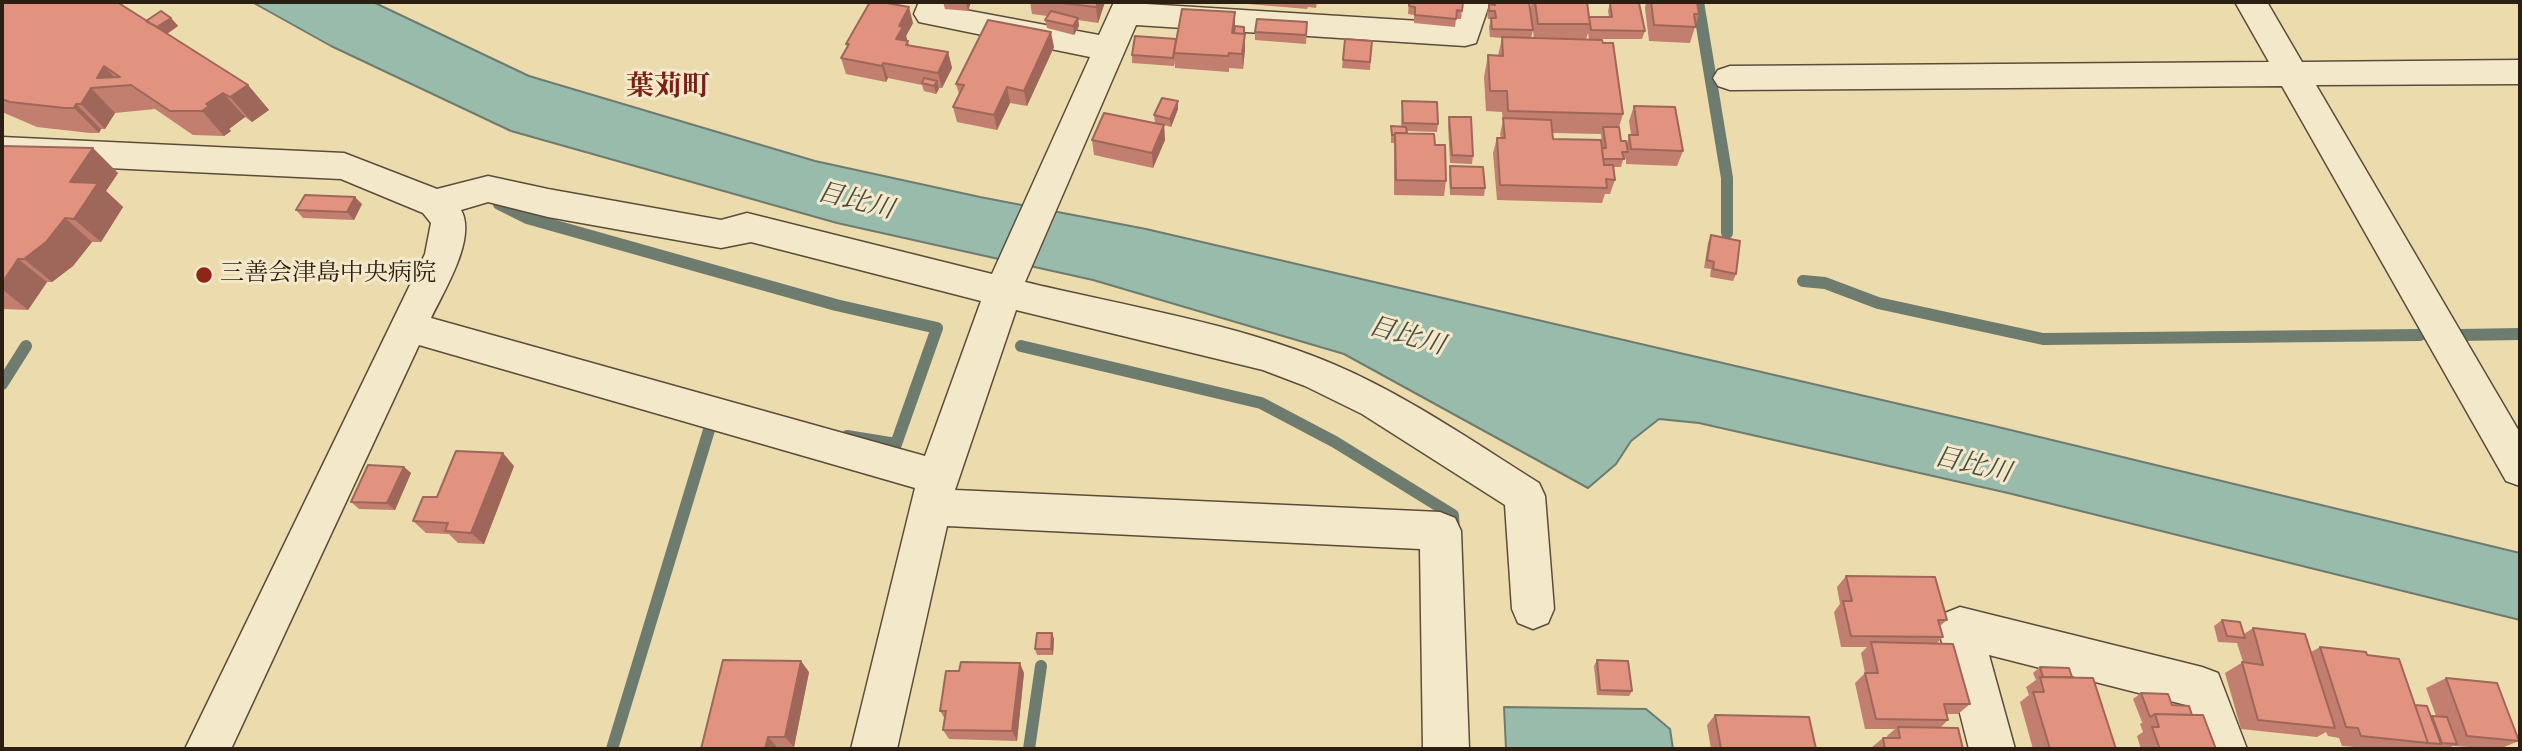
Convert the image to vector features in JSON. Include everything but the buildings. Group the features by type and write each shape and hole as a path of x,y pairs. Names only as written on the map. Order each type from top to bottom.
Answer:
{"street":[{"path":"935,2 930,14 1109,50"},
{"path":"874,749 934,492 1004,288 1128,7 1465,35 1474,2"},
{"path":"2250,2 2520,469"},
{"path":"1730,78 2520,72"},
{"path":"2,150 344,166 436,203 449,221 443,254 208,749"},
{"path":"436,203 488,189 548,203 721,234 736,233 747,227 1268,355 1319,374 1376,402 1525,496 1533,609"},
{"path":"408,327 934,492 1440,531 1446,749"},
{"path":"1992,749 1960,628 2202,688 2224,749"}],"water":[{"name":"目比川","path":"252,2 373,2 529,76 815,161 1146,229 1994,426 2520,553 2520,620 2008,493 1699,423 1659,419 1631,441 1616,464 1588,488 1344,354 1093,280 837,223 511,131 331,46"},
{"path":"1504,707 1646,709 1670,729 1673,749 1506,749"}],"waterway":[{"path":"1698,2 1727,178 1727,233"},
{"path":"499,204 527,218 836,305 937,328 896,444 847,436"},
{"path":"1803,281 1825,283 1878,303 2043,339 2420,335"},
{"path":"2459,335 2520,334"},
{"path":"2,384 26,346"},
{"path":"1021,346 1261,403 1335,442 1453,515 1454,532"},
{"path":"612,749 709,430"},
{"path":"1029,749 1041,666"}],"place":[{"name":"三善会津島中央病院","path":"204,275"}],"district":[{"name":"葉苅町","path":"668,89"}]}
